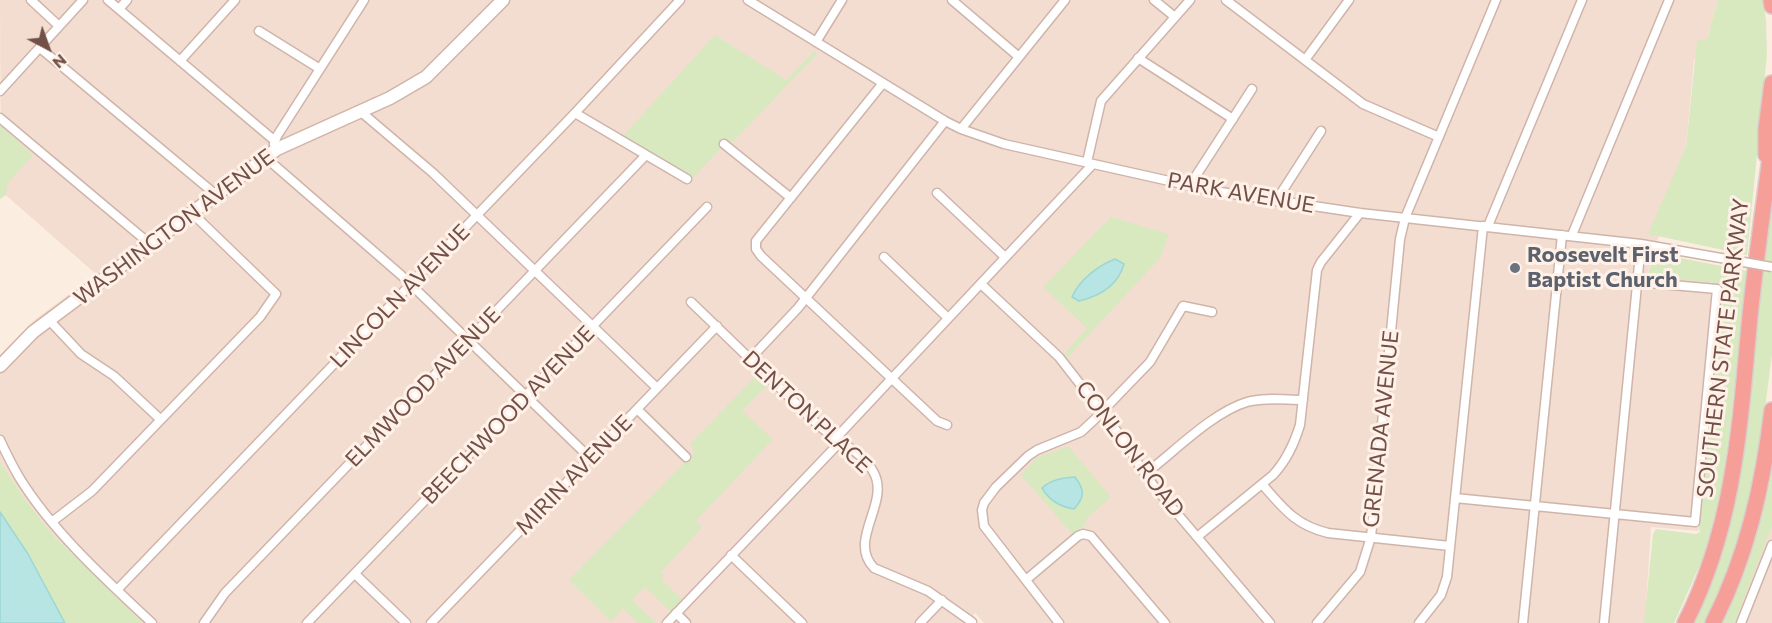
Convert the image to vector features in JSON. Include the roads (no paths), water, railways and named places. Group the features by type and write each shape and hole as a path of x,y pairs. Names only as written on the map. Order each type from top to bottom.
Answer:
{"highway":[{"path":"1771,0 1772,6"},
{"path":"1767,179 1766,129 1772,83"},
{"name":"SOUTHERN STATE PARKWAY","path":"1685,623 1712,560 1731,486 1738,442 1757,253 1772,144"},
{"path":"1713,623 1736,570 1756,509 1772,410"}],"street":[{"path":"31,0 59,26"},
{"path":"2,86 83,0"},
{"path":"108,0 275,141"},
{"path":"119,9 127,0"},
{"path":"180,61 235,0"},
{"name":"WASHINGTON AVENUE","path":"0,366 33,332 267,155 400,93 426,77 503,0"},
{"name":"LINCOLN AVENUE","path":"117,590 575,113 680,0"},
{"name":"PARK AVENUE","path":"748,0 945,121 1004,144 1190,185 1276,201 1360,213 1641,244 1772,267"},
{"path":"816,42 842,0"},
{"path":"954,0 1019,57"},
{"path":"961,129 1065,0"},
{"path":"1154,0 1175,17"},
{"path":"667,623 1090,163 1101,101 1190,0"},
{"path":"1226,0 1363,104 1439,136"},
{"path":"1305,60 1349,0"},
{"name":"GRENADA AVENUE","path":"1317,623 1360,572 1371,537 1400,239 1405,218 1496,0"},
{"path":"1419,623 1441,595 1447,577 1485,226 1582,0"},
{"path":"1572,235 1669,0"},
{"path":"362,1 267,155 361,239 590,458"},
{"path":"259,30 320,69"},
{"path":"40,48 215,194"},
{"path":"1138,58 1233,119"},
{"path":"883,83 756,242 756,249 891,379 937,421 947,425"},
{"path":"1190,185 1252,89"},
{"path":"360,111 433,173 657,388"},
{"path":"575,113 687,179"},
{"path":"0,118 150,244"},
{"path":"750,359 798,308 945,121"},
{"path":"1276,201 1321,131"},
{"path":"724,144 791,198"},
{"name":"ELMWOOD AVENUE","path":"204,623 225,593 646,155"},
{"path":"937,193 1005,257"},
{"name":"BEECHWOOD AVENUE","path":"308,623 707,207"},
{"path":"53,521 92,490 260,317 276,294 192,213"},
{"path":"1197,537 1282,465 1294,444 1300,425 1317,270 1360,213"},
{"path":"1523,623 1562,235"},
{"path":"1604,623 1641,244"},
{"path":"884,257 948,318"},
{"path":"1455,498 1695,522 1717,289 1638,282"},
{"name":"CONLON ROAD","path":"981,284 1059,357 1129,447 1145,474 1270,623"},
{"name":"DENTON PLACE","path":"691,302 823,429 838,439 874,471 878,482 878,496 865,542 868,561 874,568 928,591 972,622"},
{"path":"1059,623 984,526 981,516 984,503 996,487 1028,456 1081,432 1102,412 1150,363 1184,306 1212,312"},
{"path":"49,320 81,354 114,376 160,419"},
{"name":"MIRIN AVENUE","path":"431,623 717,326"},
{"path":"1145,474 1217,417 1234,407 1263,399 1303,400"},
{"path":"637,409 686,457"},
{"path":"0,441 19,477 53,521 78,550 152,623"},
{"path":"1262,484 1291,517 1305,526 1328,533 1450,546"},
{"path":"1027,579 1078,536 1083,534 1090,536 1165,623"},
{"path":"1741,623 1772,545"},
{"path":"731,555 802,623"},
{"path":"355,574 406,623"},
{"path":"920,623 942,600"},
{"path":"676,613 686,623"}],"water":[{"path":"1115,259 1124,264 1113,284 1087,299 1079,301 1072,297 1079,285 1090,274"},
{"path":"1075,477 1081,486 1082,497 1074,509 1056,502 1042,488 1054,481"},
{"path":"0,512 28,554 65,623 0,623"}],"place":[{"name":"Roosevelt First Baptist Church","path":"1515,268"}]}
